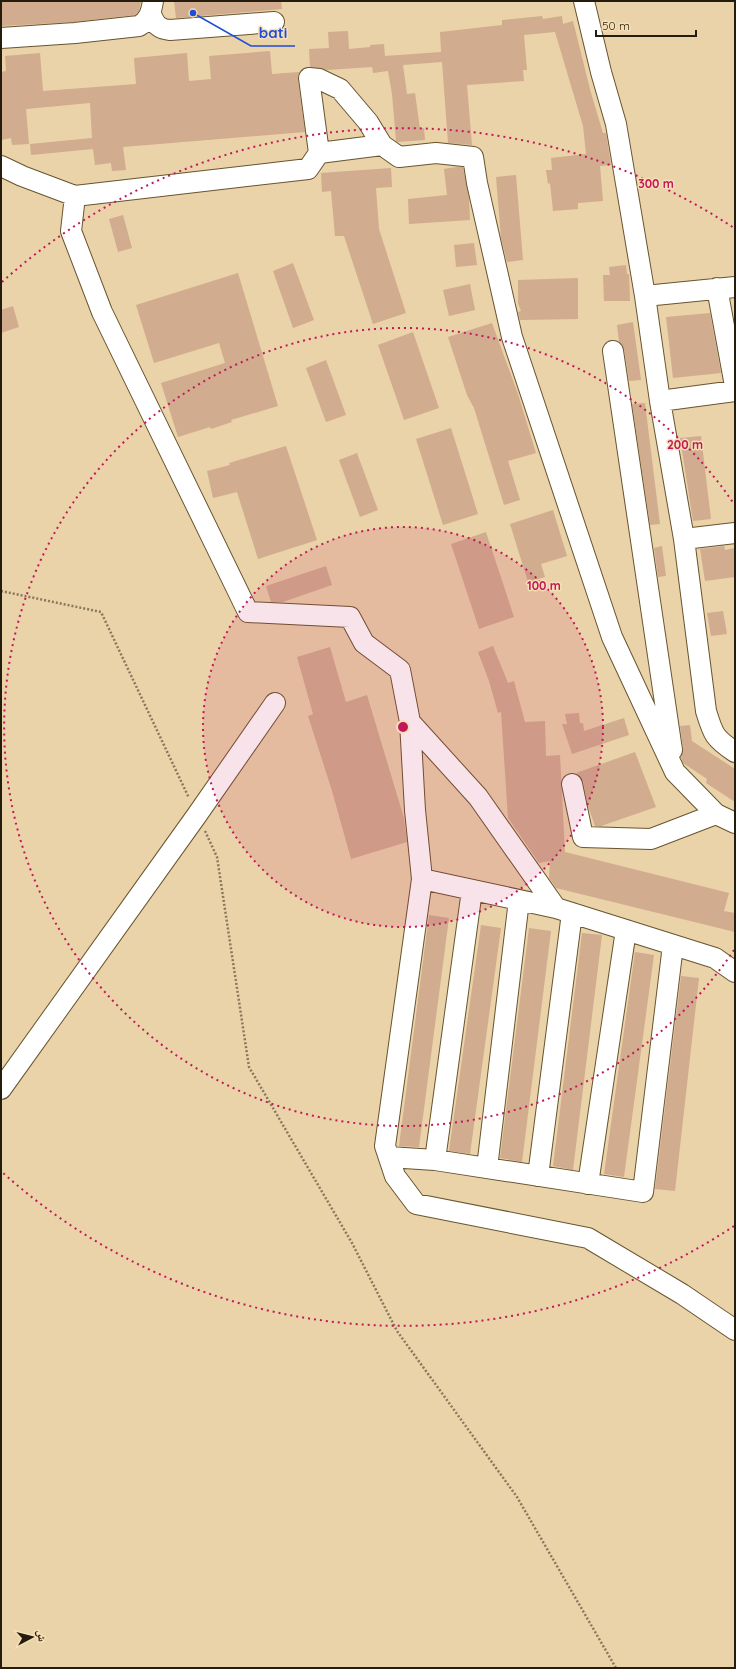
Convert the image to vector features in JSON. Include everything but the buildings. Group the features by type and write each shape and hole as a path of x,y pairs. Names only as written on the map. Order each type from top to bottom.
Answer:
{"street":[{"path":"584,1 601,72 616,124 646,296 660,401 684,539 706,711 714,735 720,742 735,752"},
{"path":"152,8 154,23 161,29 170,30 274,22"},
{"path":"1,38 128,29 146,22 152,8"},
{"path":"1,166 22,176 75,196 308,169 318,153 309,78 319,79 340,89 368,122 382,144 399,157 436,153 473,157 477,183 512,337 612,637 675,772 716,814 735,823"},
{"path":"318,153 382,144"},
{"path":"75,196 71,231 102,312 248,612 350,617 364,643 400,670 410,722 415,810 422,879 385,1146 395,1176 416,1204 588,1238 682,1294 735,1330"},
{"path":"646,296 726,288 735,386"},
{"path":"613,351 675,772"},
{"path":"660,401 735,391"},
{"path":"684,539 735,533"},
{"path":"1,1089 197,815 274,703"},
{"path":"410,722 478,797 564,911 538,1176"},
{"path":"572,784 583,837 652,839 716,814"},
{"path":"422,879 564,911 715,958 735,972"},
{"path":"435,1160 472,890"},
{"path":"487,1168 519,900"},
{"path":"588,1184 626,930"},
{"path":"388,1157 435,1160 643,1192 673,945"}],"path":[{"path":"1,592 100,612 217,857 249,1067 352,1243 397,1331 517,1497 616,1668"}],"place":[{"name":"bati","path":"193,13"}]}
